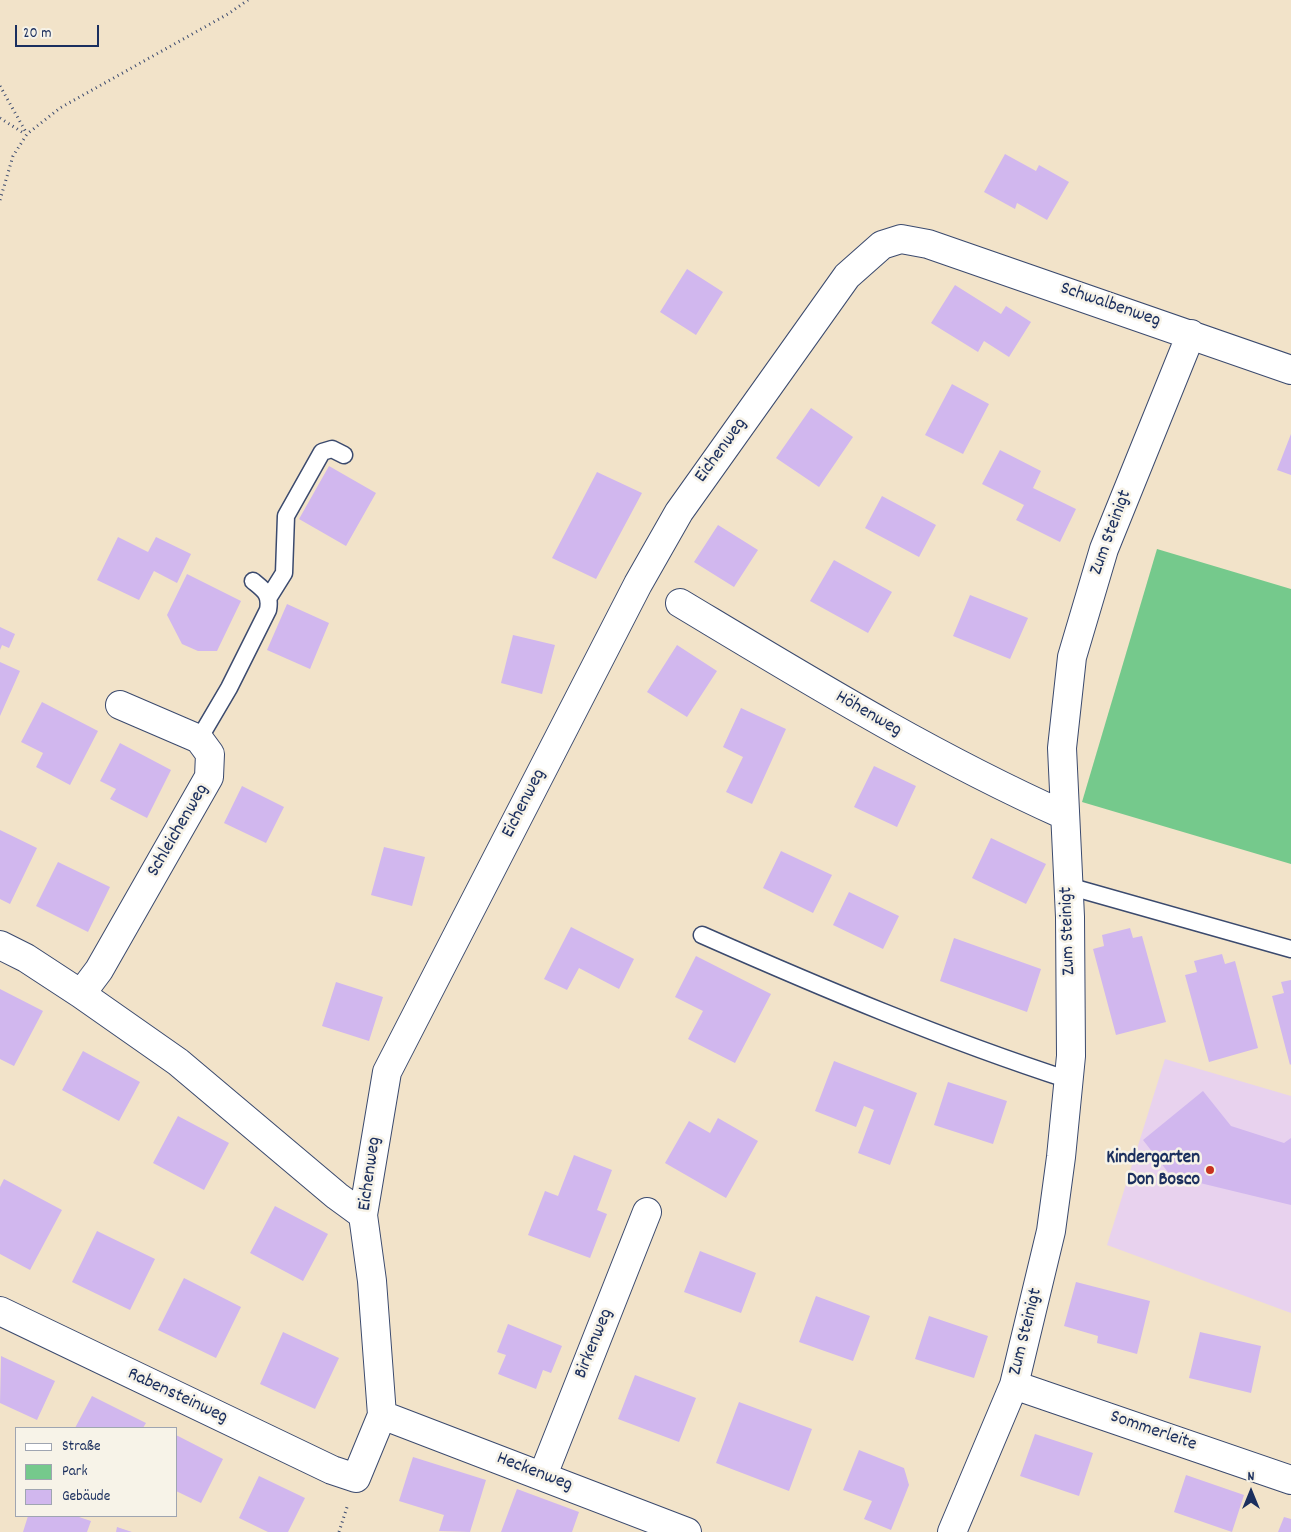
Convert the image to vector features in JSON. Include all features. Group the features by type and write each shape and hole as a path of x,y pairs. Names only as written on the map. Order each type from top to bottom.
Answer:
{"street":[{"name":"Eichenweg","path":"356,1478 382,1414 372,1281 363,1215 387,1072 638,584 679,512 847,276 882,245 901,238 928,244"},
{"name":"Schwalbenweg","path":"928,244 1291,370"},
{"name":"Zum Steinigt","path":"952,1532 1014,1385 1051,1231 1071,1056 1068,886 1062,748 1072,657 1104,549 1191,334"},
{"name":"Höhenweg","path":"680,603 897,732 1011,792 1064,815"},
{"path":"120,705 199,739"},
{"name":"Schleichenweg","path":"81,994 99,970 209,778 210,754 199,739"},
{"path":"0,945 26,958 81,994 178,1062 337,1196 363,1215"},
{"name":"Birkenweg","path":"543,1476 646,1212"},
{"name":"Rabensteinweg","path":"0,1311 332,1470 356,1478"},
{"name":"Sommerleite","path":"1014,1385 1291,1480"},
{"name":"Heckenweg","path":"382,1414 687,1532"}],"lane":[{"path":"199,739 229,688 265,617 269,597 284,573 285,524 296,495 322,452 332,449 344,455"},
{"path":"253,581 269,597"},
{"path":"1068,886 1291,949"},
{"path":"702,935 838,995 993,1055 1069,1080"}],"path":[{"path":"0,200 13,156 26,134 60,108 228,14 248,0"},
{"path":"0,86 26,134"},
{"path":"0,118 26,134"}],"shaded area":[{"name":"Kindergarten Don Bosco","path":"1165,1059 1291,1096 1291,1313 1107,1245"}],"green space":[{"path":"1157,549 1291,589 1291,864 1082,802"}],"building":[{"path":"1005,154 1036,171 1039,165 1069,182 1047,220 1017,203 1015,209 984,192"},
{"path":"687,269 723,292 696,335 660,312"},
{"path":"955,285 1001,314 1006,306 1031,322 1009,357 984,341 978,352 931,323"},
{"path":"952,384 989,404 963,454 925,435"},
{"path":"811,408 853,437 819,487 776,458"},
{"path":"1291,434 1291,475 1277,470"},
{"path":"1000,450 1041,471 1033,488 1076,509 1060,542 1016,520 1024,505 982,484"},
{"path":"329,466 376,493 346,546 299,519"},
{"path":"597,472 642,493 596,579 552,558"},
{"path":"882,496 936,525 919,557 865,528"},
{"path":"718,525 758,550 734,587 694,562"},
{"path":"118,537 148,552 156,537 191,554 177,583 154,571 139,600 97,580"},
{"path":"834,560 892,592 868,633 810,601"},
{"path":"187,574 241,601 217,651 198,651 182,644 167,615"},
{"path":"970,595 1028,618 1010,659 953,636"},
{"path":"287,604 329,623 310,669 267,650"},
{"path":"0,627 15,634 9,648 2,645 0,650"},
{"path":"513,635 555,645 542,694 501,683"},
{"path":"677,645 717,671 687,717 647,692"},
{"path":"0,662 20,671 0,716"},
{"path":"42,702 98,731 70,785 36,767 43,753 21,742"},
{"path":"741,708 786,729 752,804 726,792 743,757 723,747"},
{"path":"120,743 171,770 147,818 110,799 116,789 100,781"},
{"path":"874,766 916,786 897,827 854,807"},
{"path":"242,786 284,807 266,843 224,823"},
{"path":"0,830 37,848 10,904 0,899"},
{"path":"991,838 1046,864 1026,904 972,878"},
{"path":"384,847 425,857 412,906 371,895"},
{"path":"781,851 832,875 813,913 763,888"},
{"path":"58,862 110,887 88,932 36,906"},
{"path":"849,892 899,916 883,949 833,925"},
{"path":"571,927 634,959 619,989 579,968 567,990 544,979"},
{"path":"1130,928 1133,938 1142,936 1166,1022 1116,1035 1093,949 1104,946 1102,935"},
{"path":"954,938 1041,969 1027,1012 940,981"},
{"path":"1222,954 1225,964 1235,961 1258,1048 1209,1062 1185,975 1197,972 1194,961"},
{"path":"696,956 771,994 735,1063 688,1039 703,1011 675,997"},
{"path":"1291,980 1290,1065 1272,996 1284,993 1281,982"},
{"path":"336,982 383,997 369,1041 322,1026"},
{"path":"0,989 43,1011 14,1066 0,1059"},
{"path":"83,1051 140,1082 119,1121 62,1090"},
{"path":"834,1061 917,1093 890,1165 858,1153 874,1110 864,1106 856,1127 815,1111"},
{"path":"948,1082 1007,1101 993,1144 934,1125"},
{"path":"1203,1091 1231,1126 1284,1143 1291,1138 1291,1205 1171,1176 1143,1140"},
{"path":"178,1116 229,1143 204,1190 153,1163"},
{"path":"718,1118 758,1141 726,1198 665,1163 689,1121 710,1133"},
{"path":"574,1155 612,1170 597,1210 607,1214 590,1258 528,1235 545,1191 558,1196"},
{"path":"4,1179 62,1210 30,1270 0,1254 0,1187"},
{"path":"275,1206 328,1234 303,1281 250,1253"},
{"path":"97,1231 155,1259 130,1310 72,1282"},
{"path":"700,1251 756,1273 741,1313 684,1292"},
{"path":"184,1278 241,1307 216,1358 158,1330"},
{"path":"1076,1282 1150,1301 1137,1354 1097,1343 1098,1336 1064,1326"},
{"path":"816,1296 870,1316 853,1361 799,1342"},
{"path":"929,1316 988,1336 974,1378 915,1359"},
{"path":"508,1324 562,1346 551,1373 543,1370 536,1389 498,1374 506,1355 497,1352"},
{"path":"283,1332 339,1358 315,1409 260,1384"},
{"path":"1200,1332 1261,1346 1251,1393 1189,1378"},
{"path":"1,1356 55,1381 37,1420 0,1403"},
{"path":"635,1375 696,1398 679,1442 618,1419"},
{"path":"92,1396 146,1423 144,1427 76,1427"},
{"path":"739,1402 812,1429 789,1491 716,1463"},
{"path":"1035,1434 1093,1453 1079,1496 1020,1476"},
{"path":"178,1436 223,1459 201,1503 178,1492"},
{"path":"859,1450 904,1468 909,1485 891,1530 864,1519 872,1501 843,1490"},
{"path":"413,1457 486,1480 470,1532 439,1531 444,1515 399,1501"},
{"path":"1186,1475 1244,1495 1232,1532 1174,1512"},
{"path":"259,1476 305,1498 288,1532 268,1532 239,1518"},
{"path":"517,1489 579,1512 572,1532 501,1532"},
{"path":"28,1517 79,1517 91,1521 87,1532 23,1532"},
{"path":"1284,1517 1291,1519 1291,1532 1278,1532"},
{"path":"117,1527 132,1532 116,1532"}],"place":[{"name":"Kindergarten Don Bosco","path":"1210,1170"}]}
